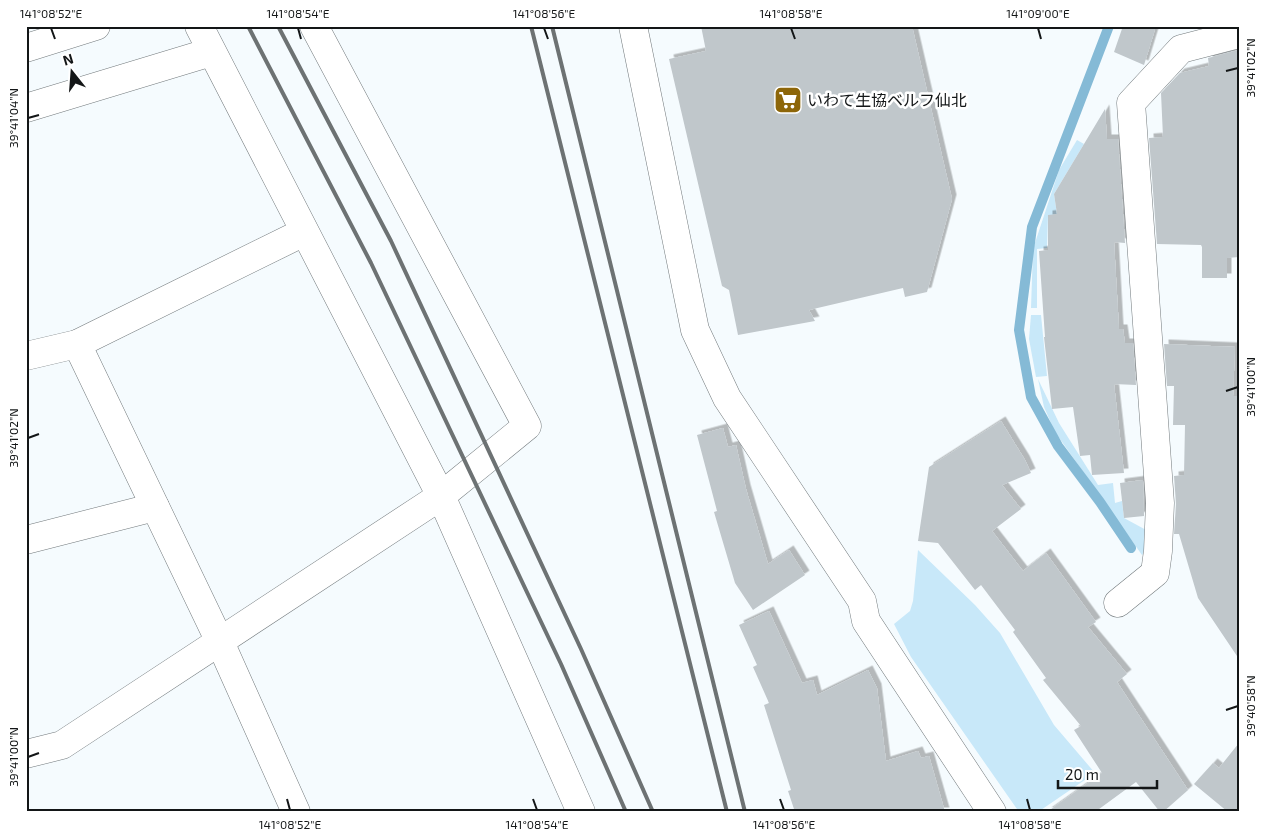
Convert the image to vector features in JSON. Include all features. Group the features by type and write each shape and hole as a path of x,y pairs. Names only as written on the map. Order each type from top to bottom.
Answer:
{"street":[{"path":"26,48 96,26"},
{"path":"198,26 441,496 582,812"},
{"path":"26,754 62,746 441,496 528,426 314,26"},
{"path":"633,26 695,330 727,398 862,601 866,621 992,812"},
{"path":"1118,603 1155,573 1160,503 1131,103 1181,49 1239,34"},
{"path":"26,108 211,52"},
{"path":"26,356 77,344 304,232"},
{"path":"77,344 220,642 296,812"},
{"path":"26,540 155,507"}],"shaded area":[{"path":"1077,140 1084,144 1054,194 1057,214 1048,216 1047,248 1037,249 1037,308 1031,308 1033,249 1059,170"},
{"path":"1031,315 1041,315 1047,376 1036,377 1029,339"},
{"path":"1038,379 1059,423 1098,485 1113,483 1115,503 1122,501 1124,518 1148,531 1148,549 1142,555 1055,432 1044,407"},
{"path":"918,550 975,605 1000,633 1054,725 1095,773 1038,812 1019,812 911,657 894,624 910,611 913,601"}],"building":[{"path":"701,26 912,26 952,199 927,292 905,297 903,288 809,310 815,321 738,335 729,290 722,286 669,59 706,51"},
{"path":"1123,26 1156,26 1144,65 1114,52"},
{"path":"1239,50 1239,257 1227,258 1227,278 1202,278 1201,245 1157,244 1149,138 1163,137 1161,93 1180,73 1209,66 1208,58"},
{"path":"1105,109 1107,139 1118,139 1125,243 1114,242 1119,329 1123,329 1125,343 1133,343 1136,385 1114,384 1124,473 1092,475 1090,455 1080,456 1073,407 1052,409 1044,337 1039,251 1048,250 1048,215 1057,214 1054,194"},
{"path":"1164,344 1235,347 1233,396 1239,396 1239,659 1198,598 1179,534 1174,534 1176,504 1174,476 1184,475 1185,425 1173,425 1174,386 1167,386"},
{"path":"1001,421 1031,473 1002,485 1021,509 992,531 1023,571 1046,553 1096,622 1088,627 1127,674 1117,682 1188,790 1163,812 1160,812 1136,782 1095,812 1047,812 1102,773 1074,730 1081,726 1043,680 1046,678 1013,632 1015,630 981,585 975,590 938,543 918,541 929,467"},
{"path":"723,428 728,447 736,445 746,489 768,564 789,550 805,575 753,610 735,583 714,512 717,511 697,435"},
{"path":"1143,480 1144,516 1124,518 1120,483"},
{"path":"769,611 802,683 813,680 817,695 868,670 877,688 886,761 918,751 921,758 929,756 945,812 795,812 788,791 791,790 764,705 769,703 753,667 757,665 739,625"},
{"path":"1239,743 1239,812 1228,812 1194,784 1213,763 1219,768"}],"waterway":[{"path":"1109,26 1032,227 1019,330 1031,397 1058,446 1100,502 1131,548"}],"railway":[{"path":"248,26 371,263 561,664 626,812"},
{"path":"278,26 391,241 581,649 653,812"},
{"path":"531,26 727,812"},
{"path":"552,26 745,812"}],"place":[{"name":"いわて生協ベルフ仙北","path":"788,100"}]}
